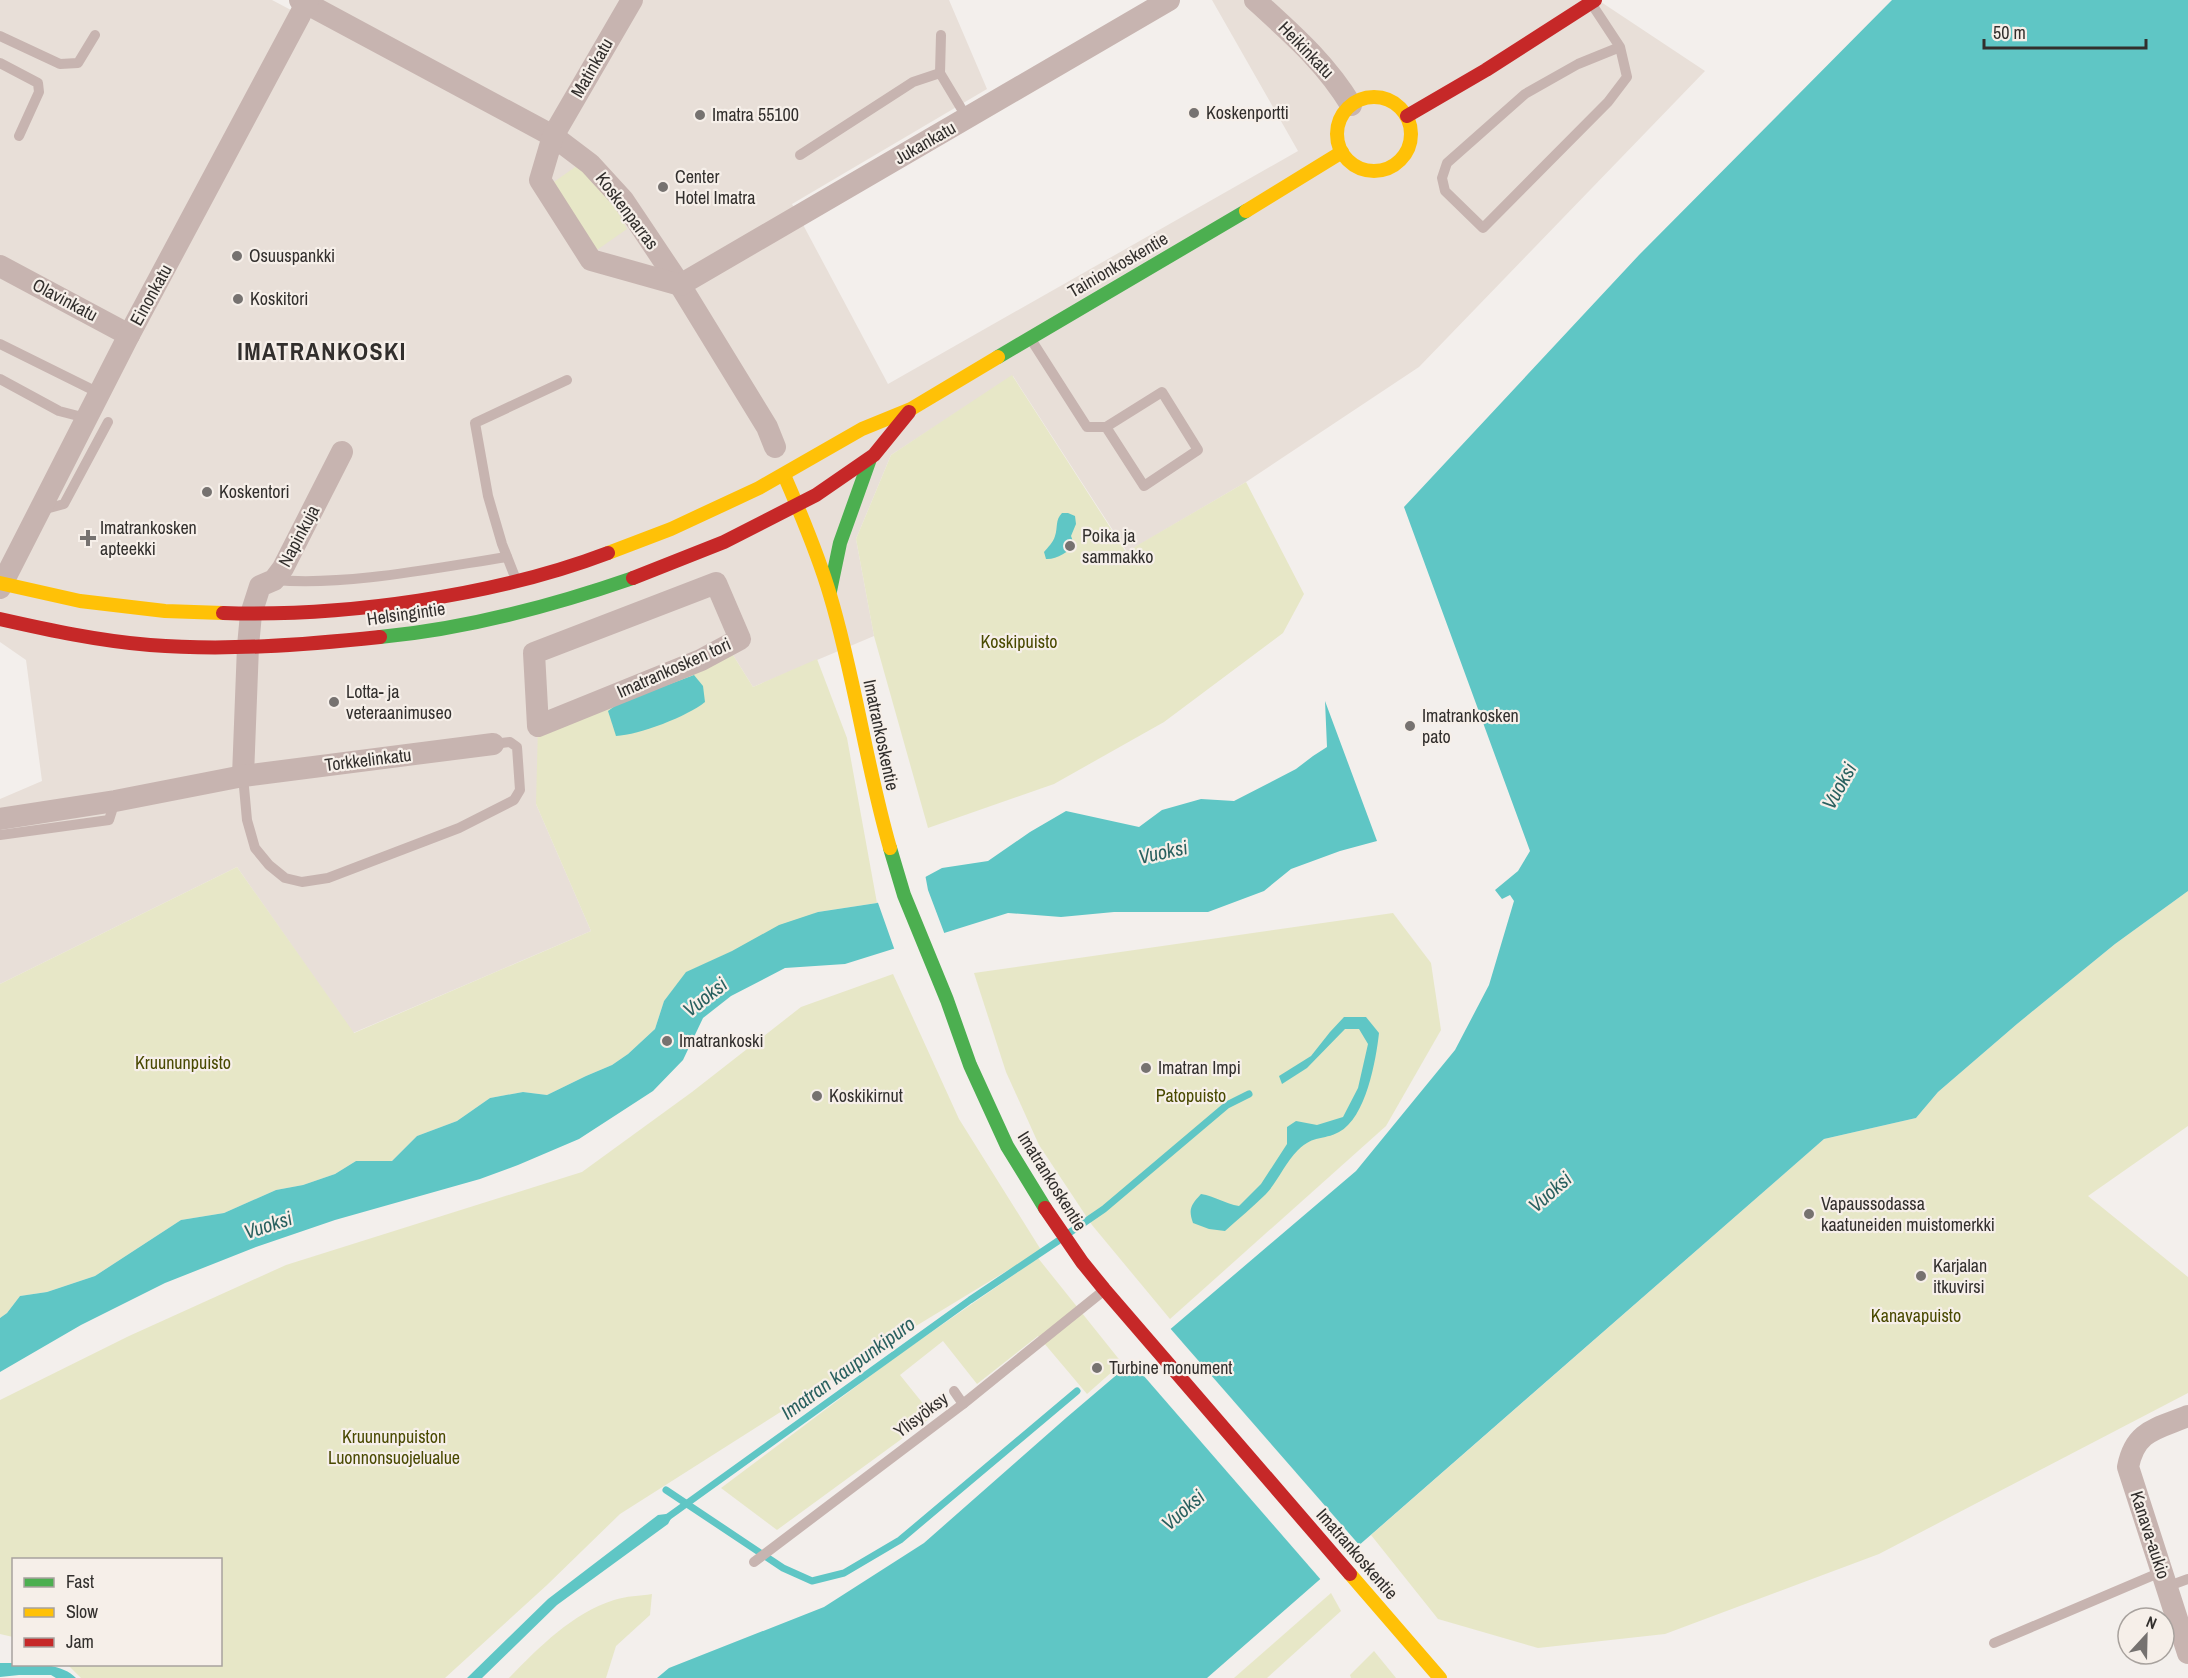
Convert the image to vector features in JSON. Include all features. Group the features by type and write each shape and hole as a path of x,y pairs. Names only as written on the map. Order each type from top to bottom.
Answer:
{"main road":[{"path":"1407,116 1486,70 1573,6 1593,1"},
{"path":"1363,98 1388,99 1399,106 1407,116 1411,130 1410,144 1403,157 1392,166 1378,171 1364,169 1351,163 1342,152 1338,140 1338,127 1343,114 1351,105 1363,98"},
{"name":"Tainionkoskentie","path":"784,475 862,429 911,409 1287,187 1342,152"},
{"name":"Tainionkoskentie","path":"798,506 870,459 911,409"},
{"name":"Imatrankoskentie","path":"830,595 840,543 870,459"},
{"name":"Imatrankoskentie","path":"784,475 798,506 830,595 858,708 881,817 904,895 969,1065 1007,1146 1041,1203 1104,1289 1440,1678"},
{"name":"Helsingintie","path":"0,619 57,632 173,646 299,645 430,630 521,596 560,570 672,529 784,475"},
{"name":"Helsingintie","path":"0,585 75,601 171,611 251,614 299,613 422,599 521,596 571,600 681,561 798,506"}],"street":[{"name":"Matinkatu","path":"632,0 553,135 540,180 591,260 680,285"},
{"name":"Jukankatu","path":"680,285 1168,0"},
{"name":"Heikinkatu","path":"1255,0 1306,46 1335,78 1351,105"},
{"name":"Koskenparras","path":"305,1 553,135 590,164 623,200 680,285 767,427 775,447"},
{"name":"Einonkatu","path":"0,585 39,511 97,420 99,393 305,1"},
{"name":"Olavinkatu","path":"0,266 129,335"},
{"name":"Napinkuja","path":"251,614 260,586 274,580 283,568 342,452"},
{"name":"Imatrankosken tori","path":"716,583 740,639 701,660 538,726 534,653 716,583"},
{"path":"243,776 251,614"},
{"name":"Torkkelinkatu","path":"0,819 115,801 243,776 493,744"},
{"name":"Kanava-aukio","path":"2188,1416 2143,1435 2131,1451 2128,1467 2188,1653"}],"lane":[{"path":"1593,1 1620,47 1627,77 1608,102 1483,228 1445,191 1442,178 1448,163 1525,94 1578,64 1620,47"},
{"path":"0,36 60,64 78,63 95,35"},
{"path":"941,35 940,73 967,118"},
{"path":"0,63 38,83 39,92 19,135"},
{"path":"800,155 913,82 940,73"},
{"path":"1030,338 1087,427 1106,427 1162,392 1198,450 1144,486 1106,427"},
{"path":"0,344 99,393"},
{"path":"0,379 59,411 97,420"},
{"path":"521,596 488,496 475,423 567,380"},
{"path":"274,580 298,582 385,575 507,557"},
{"path":"243,776 247,820 255,848 269,865 285,878 302,882 328,878 459,828 514,800 519,790 517,747 510,742 493,744"},
{"path":"0,835 109,820 115,801"},
{"name":"Ylisyöksy","path":"754,1562 963,1404 1104,1289"},
{"path":"954,1391 963,1404"},
{"path":"1994,1644 2163,1580 2188,1579"}],"shaded area":[{"path":"0,0 272,0 310,20 322,0 949,0 987,89 792,204 888,384 1298,151 1212,0 1598,0 1705,71 1419,367 1246,482 1127,552 1013,376 891,455 856,539 874,636 753,687 728,647 536,804 591,931 353,1033 237,867 0,984 0,799 42,781 26,660 0,642"}],"green space":[{"path":"578,165 613,203 627,229 594,252 551,184"},
{"name":"Koskipuisto","path":"1012,375 1126,552 1246,482 1304,594 1283,633 1164,722 1054,784 928,828 874,636 856,539 891,455"},
{"name":"Kruununpuisto","path":"728,647 753,687 817,659 847,738 877,903 818,912 687,972 664,1001 655,1029 628,1054 612,1065 547,1095 523,1092 490,1098 457,1121 417,1136 392,1161 356,1161 335,1174 303,1185 276,1190 224,1213 181,1220 95,1276 47,1292 20,1296 7,1313 0,1318 0,984 237,867 354,1033 591,931 536,804 538,726"},
{"name":"Kanavapuisto","path":"2188,891 2188,1126 2088,1196 2188,1277 2188,1393 1879,1554 1665,1634 1538,1648 1438,1619 1371,1535 1824,1139 1916,1118 1938,1092 2017,1024 2115,944"},
{"name":"Patopuisto","path":"1393,913 1431,963 1441,1030 1386,1126 1170,1319 1092,1225 1039,1145 1006,1072 974,973"},
{"name":"Kruununpuiston Luonnonsuojelualue","path":"893,974 959,1119 1041,1250 916,1326 620,1514 547,1585 445,1678 81,1678 69,1666 222,1666 222,1558 12,1558 12,1637 0,1634 0,1400 129,1336 286,1265 582,1172 692,1092 801,1007"},
{"path":"1038,1258 1122,1363 1087,1394 1038,1336 977,1384 943,1341 900,1375 933,1416 777,1530 721,1488 894,1358"},
{"path":"1331,1593 1341,1611 1267,1678 1234,1678"},
{"path":"652,1594 650,1615 616,1646 606,1678 509,1678 557,1632 585,1613 619,1599"},
{"path":"1374,1651 1396,1678 1351,1678 1350,1675"}],"water":[{"name":"Vuoksi","path":"1892,0 2188,0 2188,891 2115,944 2017,1024 1938,1092 1916,1118 1824,1139 1207,1678 657,1678 669,1668 824,1607 924,1543 1066,1418 1356,1171 1455,1050 1489,985 1514,901 1510,895 1502,899 1495,890 1518,871 1530,851 1404,507 1639,255"},
{"path":"1062,513 1075,516 1076,524 1071,536 1074,544 1062,555 1046,559 1044,552 1052,543"},
{"path":"694,675 703,686 705,702 663,724 616,736 608,711 619,703"},
{"name":"Imatrankoski","path":"1325,701 1377,841 1340,851 1291,869 1264,891 1208,912 1114,912 1061,917 1008,913 845,964 785,968 731,996 703,1018 683,1060 653,1091 579,1139 480,1179 335,1220 256,1247 165,1283 81,1325 0,1372 0,1318 7,1313 20,1296 47,1292 95,1276 181,1220 224,1213 276,1190 303,1185 335,1174 356,1161 392,1161 417,1136 457,1121 490,1098 523,1092 547,1095 612,1065 628,1054 655,1029 664,1001 686,972 732,951 779,925 818,912 877,903 942,868 988,861 1066,811 1139,827 1162,810 1201,799 1234,801 1296,769 1327,747"},
{"path":"1344,1017 1366,1017 1379,1033 1372,1072 1363,1102 1348,1125 1333,1135 1309,1142 1298,1150 1266,1194 1225,1231 1209,1229 1193,1223 1191,1207 1201,1194 1239,1206 1261,1184 1287,1144 1287,1127 1296,1121 1317,1125 1343,1117 1358,1088 1368,1044 1359,1029 1345,1029 1307,1068 1282,1084 1279,1076 1311,1056"},
{"path":"674,1513 668,1524 557,1605 482,1678 467,1678 548,1599 658,1515"},
{"path":"0,1663 12,1663 12,1666 61,1668 76,1678 56,1678 51,1675 0,1677"}],"pier":[{"path":"925,874 928,890 945,935 895,951 877,900"},
{"path":"1169,1327 1361,1547 1322,1581 1130,1360"}],"waterway":[{"name":"Imatran kaupunkipuro","path":"1069,1233 1104,1209 1227,1105 1249,1094"},
{"name":"Imatran kaupunkipuro","path":"668,1517 970,1300 1058,1241"},
{"path":"666,1490 783,1568 812,1581 844,1573 900,1540 1077,1391"}],"traffic: fast":[{"path":"998,357 1246,211"},
{"path":"830,591 840,543 870,459"},
{"path":"380,637 444,628 508,615 633,578"},
{"path":"890,848 904,895 947,1000 970,1065 1007,1146 1045,1208"}],"traffic: slow":[{"path":"1374,97 1388,100 1400,108 1408,120 1411,134 1408,148 1400,160 1388,168 1374,171 1360,168 1348,160 1340,148 1337,134 1340,120 1348,108 1360,100 1374,97"},
{"path":"1246,211 1342,152"},
{"path":"608,553 671,529 759,488 862,429 911,409 998,357"},
{"path":"784,475 815,549 839,626 890,848"},
{"path":"0,583 80,601 165,611 223,613"},
{"path":"1350,1574 1440,1678"}],"traffic: jam":[{"path":"1407,116 1486,70 1595,0"},
{"path":"633,578 724,542 816,495 874,455 909,412"},
{"path":"223,613 318,611 418,601 517,581 608,553"},
{"path":"0,619 93,638 179,647 265,646 380,637"},
{"path":"1045,1208 1082,1262 1104,1289 1350,1574"}],"place":[{"name":"Koskenportti","path":"1194,113"},
{"name":"Imatra 55100","path":"700,115"},
{"name":"Center Hotel Imatra","path":"663,187"},
{"name":"Osuuspankki","path":"237,256"},
{"name":"Koskitori","path":"238,299"},
{"name":"Koskentori","path":"207,492"},
{"name":"Imatrankosken apteekki","path":"88,538"},
{"name":"Poika ja sammakko","path":"1070,546"},
{"name":"Lotta- ja veteraanimuseo","path":"334,702"},
{"name":"Imatrankosken pato","path":"1410,726"},
{"name":"Imatrankoski","path":"667,1041"},
{"name":"Imatran Impi","path":"1146,1068"},
{"name":"Koskikirnut","path":"817,1096"},
{"name":"Vapaussodassa kaatuneiden muistomerkki","path":"1809,1214"},
{"name":"Karjalan itkuvirsi","path":"1921,1276"},
{"name":"Turbine monument","path":"1097,1368"}],"district":[{"name":"IMATRANKOSKI","path":"322,352"}]}
